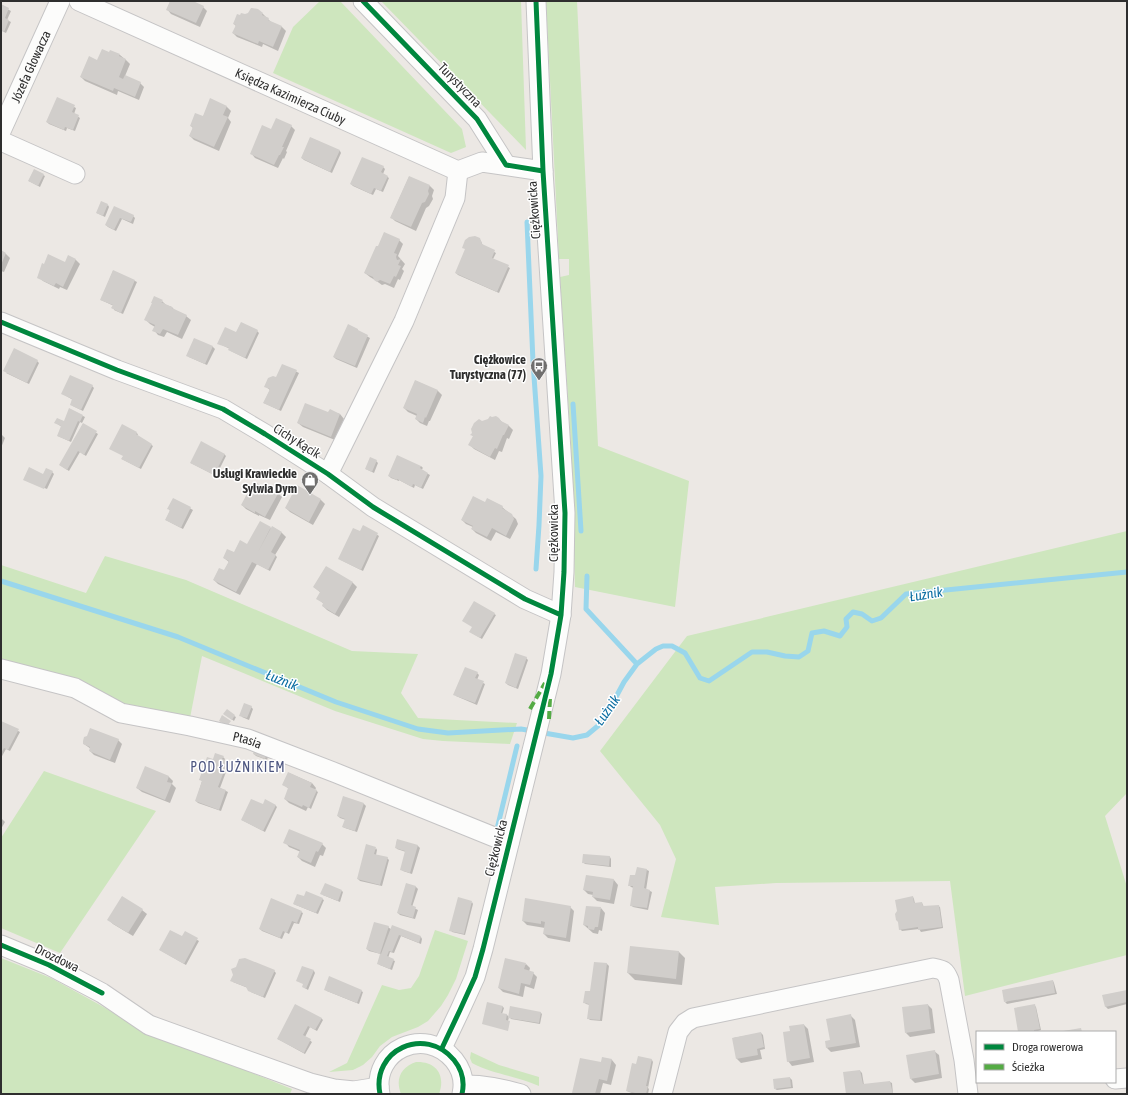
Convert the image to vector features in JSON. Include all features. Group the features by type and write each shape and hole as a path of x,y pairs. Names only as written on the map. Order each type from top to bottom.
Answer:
{"street":[{"name":"Józefa Głowacza","path":"1,131 60,1"},
{"name":"Księdza Kazimierza Ciuby","path":"79,1 458,171"},
{"name":"Turystyczna","path":"363,1 477,119 506,165"},
{"name":"Ciężkowicka","path":"442,1048 475,977 551,674 562,615 565,513 543,171 536,1"},
{"path":"1,141 75,174"},
{"path":"328,474 404,321 455,198 458,171 482,162 543,171"},
{"name":"Cichy Kącik","path":"1,322 117,370 223,409 328,474 373,507 525,599 562,615"},
{"name":"Ptasia","path":"1,669 75,688 120,713 248,739 509,843"},
{"name":"Drozdowa","path":"1,945 49,965 102,994 148,1026 310,1083 334,1089 354,1091 380,1090"},
{"path":"662,1094 678,1032 685,1023 694,1018 933,968 942,970 946,973 949,980 970,1062 968,1094"},
{"path":"380,1090 380,1075 392,1054 402,1047 425,1043 442,1048 450,1055 458,1065 462,1074 463,1089 486,1086 521,1094"},
{"path":"1116,1079 1127,1078"}],"green space":[{"path":"320,1 340,1 462,129 466,147 451,153 273,73 293,27"},
{"path":"381,1 521,1 526,150"},
{"path":"546,1 577,1 598,446 689,481 675,607 575,587 571,445 560,277 569,275 569,259 559,259"},
{"path":"1127,531 1127,793 1105,816 1127,887 1127,955 965,996 950,881 776,883 715,887 719,925 661,917 676,859 660,825 600,751 687,636"},
{"path":"105,556 186,580 352,651 418,654 401,693 418,718 517,723 510,744 423,739 335,711 202,656 190,718 122,706 1,661 1,565 86,593"},
{"path":"44,771 156,811 60,953 1,928 1,838"},
{"path":"435,930 468,941 456,979 441,1006 428,1021 418,1027 392,1037 380,1046 372,1057 363,1065 353,1070 329,1072 347,1063 382,985 399,990 411,988 419,976"},
{"path":"1,958 51,978 155,1037 198,1051 292,1089 290,1094 1,1094"},
{"path":"471,1052 499,1065 539,1077 539,1086 488,1070 472,1063 470,1058"},
{"path":"416,1062 429,1064 438,1070 441,1081 439,1094 401,1094 399,1089 399,1079 401,1074 406,1067"}],"building":[{"path":"170,1 193,1 204,6 196,23 166,10"},
{"path":"1,4 9,8 5,18 9,20 4,32 1,30"},
{"path":"251,8 258,9 263,13 262,15 269,18 268,20 282,26 273,47 259,41 258,44 232,33 236,25 233,24 237,14 240,15 241,13 248,13"},
{"path":"102,49 120,54 119,56 126,59 119,77 123,79 125,75 141,82 135,97 114,88 113,91 80,77 89,56 97,60"},
{"path":"57,97 75,105 72,112 79,115 73,130 65,127 64,130 46,122"},
{"path":"210,98 227,106 223,115 228,117 214,147 189,136 193,127 190,126 195,113 203,116"},
{"path":"276,118 292,125 282,147 284,147 274,165 250,154 262,125 271,129"},
{"path":"310,137 340,150 330,172 301,158"},
{"path":"362,157 384,166 381,172 388,176 381,191 374,188 371,194 350,184"},
{"path":"34,169 44,174 38,186 28,181"},
{"path":"409,176 430,185 428,191 429,194 425,202 422,203 411,227 390,218"},
{"path":"101,201 108,204 103,216 96,213"},
{"path":"114,206 134,215 131,222 120,218 114,230 105,225"},
{"path":"384,232 400,239 394,253 397,254 397,260 401,259 398,265 401,266 396,277 394,276 390,284 380,280 377,282 373,277 364,273"},
{"path":"475,236 480,238 482,244 495,250 492,258 509,265 497,292 455,273 465,249 462,248 465,240 469,237"},
{"path":"1,250 6,253 1,265"},
{"path":"48,254 65,262 68,255 76,259 63,287 56,283 54,286 37,278 42,263 44,264"},
{"path":"113,270 135,280 121,313 111,308 113,305 100,300"},
{"path":"154,296 163,300 161,302 187,315 178,335 163,329 160,334 152,331 155,325 144,320"},
{"path":"241,322 258,330 245,358 228,350 229,348 217,344 225,327 236,332"},
{"path":"348,324 368,335 355,366 333,357"},
{"path":"194,338 213,346 205,364 186,356"},
{"path":"14,348 38,360 27,383 3,371"},
{"path":"282,364 297,370 279,410 263,403 270,389 264,387 268,378 273,376 276,377"},
{"path":"70,375 93,385 81,410 70,405 72,399 61,394"},
{"path":"415,380 438,390 423,423 415,419 417,414 403,408"},
{"path":"305,403 328,412 330,409 340,414 331,437 297,423"},
{"path":"69,408 83,415 80,422 78,421 69,441 57,436 61,426 54,423 57,418 64,421"},
{"path":"490,416 496,416 501,421 509,425 497,449 495,448 490,457 468,445 473,436 470,435 472,433 471,429 474,423 479,419 482,421 488,419"},
{"path":"83,423 97,431 84,455 78,451 67,470 59,465"},
{"path":"122,424 137,432 136,434 152,444 139,468 121,459 123,456 109,449"},
{"path":"201,441 225,454 214,475 190,463"},
{"path":"397,455 421,466 420,468 428,473 421,488 413,484 412,487 388,476"},
{"path":"370,457 377,460 372,472 365,469"},
{"path":"29,467 43,474 46,468 53,471 44,489 23,480"},
{"path":"255,482 269,490 270,488 279,492 265,517 241,505"},
{"path":"297,485 321,499 309,522 285,508"},
{"path":"473,496 485,502 487,498 503,506 502,508 512,514 514,519 506,536 492,528 487,537 471,529 473,526 461,520"},
{"path":"173,498 191,507 181,528 165,520 170,510 167,509"},
{"path":"260,521 271,527 258,552 272,526 282,532 271,552 276,555 268,570 252,562 236,592 213,580 219,568 224,570 229,561 223,558 227,549 234,552 240,540 247,544"},
{"path":"363,525 378,533 361,570 338,559 353,528 360,531"},
{"path":"326,566 353,582 335,614 322,606 323,603 316,599 320,592 313,587"},
{"path":"474,601 495,613 480,638 469,632 472,627 462,621"},
{"path":"515,653 527,657 516,688 505,683"},
{"path":"465,667 478,672 475,678 484,681 475,703 453,695"},
{"path":"244,703 252,706 247,718 239,716"},
{"path":"227,709 235,715 232,720 223,714"},
{"path":"222,715 231,721 227,726 219,721"},
{"path":"1,721 19,729 8,750 4,748 1,753"},
{"path":"90,728 119,739 110,760 89,751 90,747 83,744 84,737 87,736"},
{"path":"255,746 268,751 265,759 253,754"},
{"path":"215,753 224,756 222,759 228,761 218,787 226,790 219,810 195,801 202,781 199,780 207,757 213,759"},
{"path":"145,766 169,776 167,782 172,783 165,800 136,788"},
{"path":"288,772 312,783 310,787 317,790 309,808 303,805 302,807 284,799 288,788 282,785"},
{"path":"343,796 364,803 355,831 342,827 345,819 337,816"},
{"path":"251,799 263,804 265,799 276,805 263,831 241,820"},
{"path":"289,829 323,843 318,852 316,851 311,863 297,857 300,850 283,843"},
{"path":"397,839 418,845 410,873 400,870 405,851 395,848"},
{"path":"366,844 376,847 374,854 388,857 380,885 357,879"},
{"path":"583,854 610,856 609,866 582,863"},
{"path":"637,867 647,869 644,888 650,890 647,908 630,906 633,886 628,886 630,875 635,875"},
{"path":"586,875 614,879 610,900 592,897 593,892 583,890"},
{"path":"325,883 342,890 338,901 320,894"},
{"path":"406,883 416,886 411,905 416,907 413,918 397,913"},
{"path":"306,891 323,898 316,913 293,904 297,894 304,896"},
{"path":"122,896 143,909 128,933 107,920"},
{"path":"913,896 914,903 922,902 923,906 939,905 942,927 918,930 918,927 899,930 895,914 897,911 895,900"},
{"path":"458,897 472,901 464,934 449,931"},
{"path":"271,898 302,911 297,923 292,921 287,933 283,931 280,938 259,929"},
{"path":"525,898 571,906 566,938 543,934 545,922 541,921 541,924 522,921"},
{"path":"586,906 601,907 598,927 595,927 594,930 588,929 588,926 583,925"},
{"path":"374,922 389,926 380,954 366,949"},
{"path":"392,925 421,936 419,943 399,935 392,952 389,951 387,956 394,959 390,969 377,964"},
{"path":"170,930 182,936 185,931 198,938 184,964 159,950"},
{"path":"630,946 679,951 676,979 627,973"},
{"path":"245,958 275,970 263,997 248,991 246,987 230,981 233,975 231,969 236,967 239,959"},
{"path":"505,958 526,963 524,969 534,972 530,985 521,983 519,994 498,988"},
{"path":"594,962 607,963 600,1020 587,1019 589,1004 583,1003 585,991 590,991"},
{"path":"302,966 314,970 306,989 302,987 303,984 296,981"},
{"path":"329,976 362,990 357,1003 324,990"},
{"path":"1053,980 1055,993 1004,1002 1002,990"},
{"path":"1127,990 1127,1002 1105,1007 1102,995"},
{"path":"487,1002 503,1006 501,1013 507,1014 506,1020 510,1021 508,1031 482,1024"},
{"path":"295,1004 322,1018 315,1030 308,1026 303,1035 311,1039 304,1053 277,1039"},
{"path":"928,1004 931,1029 905,1033 902,1007"},
{"path":"1035,1004 1040,1029 1034,1031 1018,1031 1014,1008"},
{"path":"510,1006 541,1012 539,1023 508,1018"},
{"path":"851,1014 856,1043 826,1048 825,1041 830,1040 826,1019"},
{"path":"804,1024 810,1058 787,1062 783,1032 790,1031 789,1026"},
{"path":"1081,1028 1082,1031 1063,1031"},
{"path":"761,1032 764,1047 757,1049 758,1055 736,1059 732,1038"},
{"path":"935,1050 939,1074 910,1079 906,1055"},
{"path":"638,1056 652,1059 646,1086 648,1086 646,1094 634,1094 635,1093 626,1091 632,1063 636,1064"},
{"path":"602,1057 612,1059 607,1081 599,1079 595,1094 572,1093 580,1058 601,1062"},
{"path":"860,1070 863,1084 890,1081 893,1094 846,1094 843,1072"},
{"path":"790,1077 791,1087 774,1089 773,1079"}],"waterway":[{"path":"527,222 533,362 541,476 536,569"},
{"path":"573,404 581,531"},
{"name":"Łużnik","path":"1,581 178,637 336,702 418,729 448,733 521,729 573,738 587,735 599,725 624,682 637,664 656,649 663,646 672,646 685,653 700,678 709,681 752,652 767,652 799,657 808,651 812,633 824,631 840,636 847,627 846,619 853,612 862,614 872,621 881,618 906,594 1127,572"},
{"path":"587,576 586,609 637,664"},
{"path":"497,829 517,746"}],"marked path":[{"path":"530,709 545,683"},
{"path":"549,719 550,698"}],"cycle path":[{"path":"363,1 477,119 506,165 543,171"},
{"path":"442,1048 475,977 483,949 551,674 561,615 564,572 565,513 543,171 536,1"},
{"path":"1,322 117,370 223,409 328,474 373,507 525,599 561,615"},
{"path":"1,945 49,965 102,993"},
{"path":"380,1094 379,1078 384,1065 392,1055 403,1047 415,1044 429,1044 442,1050 454,1060 462,1076 462,1094"}],"place":[{"name":"Ciężkowice Turystyczna (77)","path":"539,381"},
{"name":"Usługi Krawieckie Sylwia Dym","path":"310,495"}],"district":[{"name":"POD ŁUŻNIKIEM","path":"238,767"}]}
